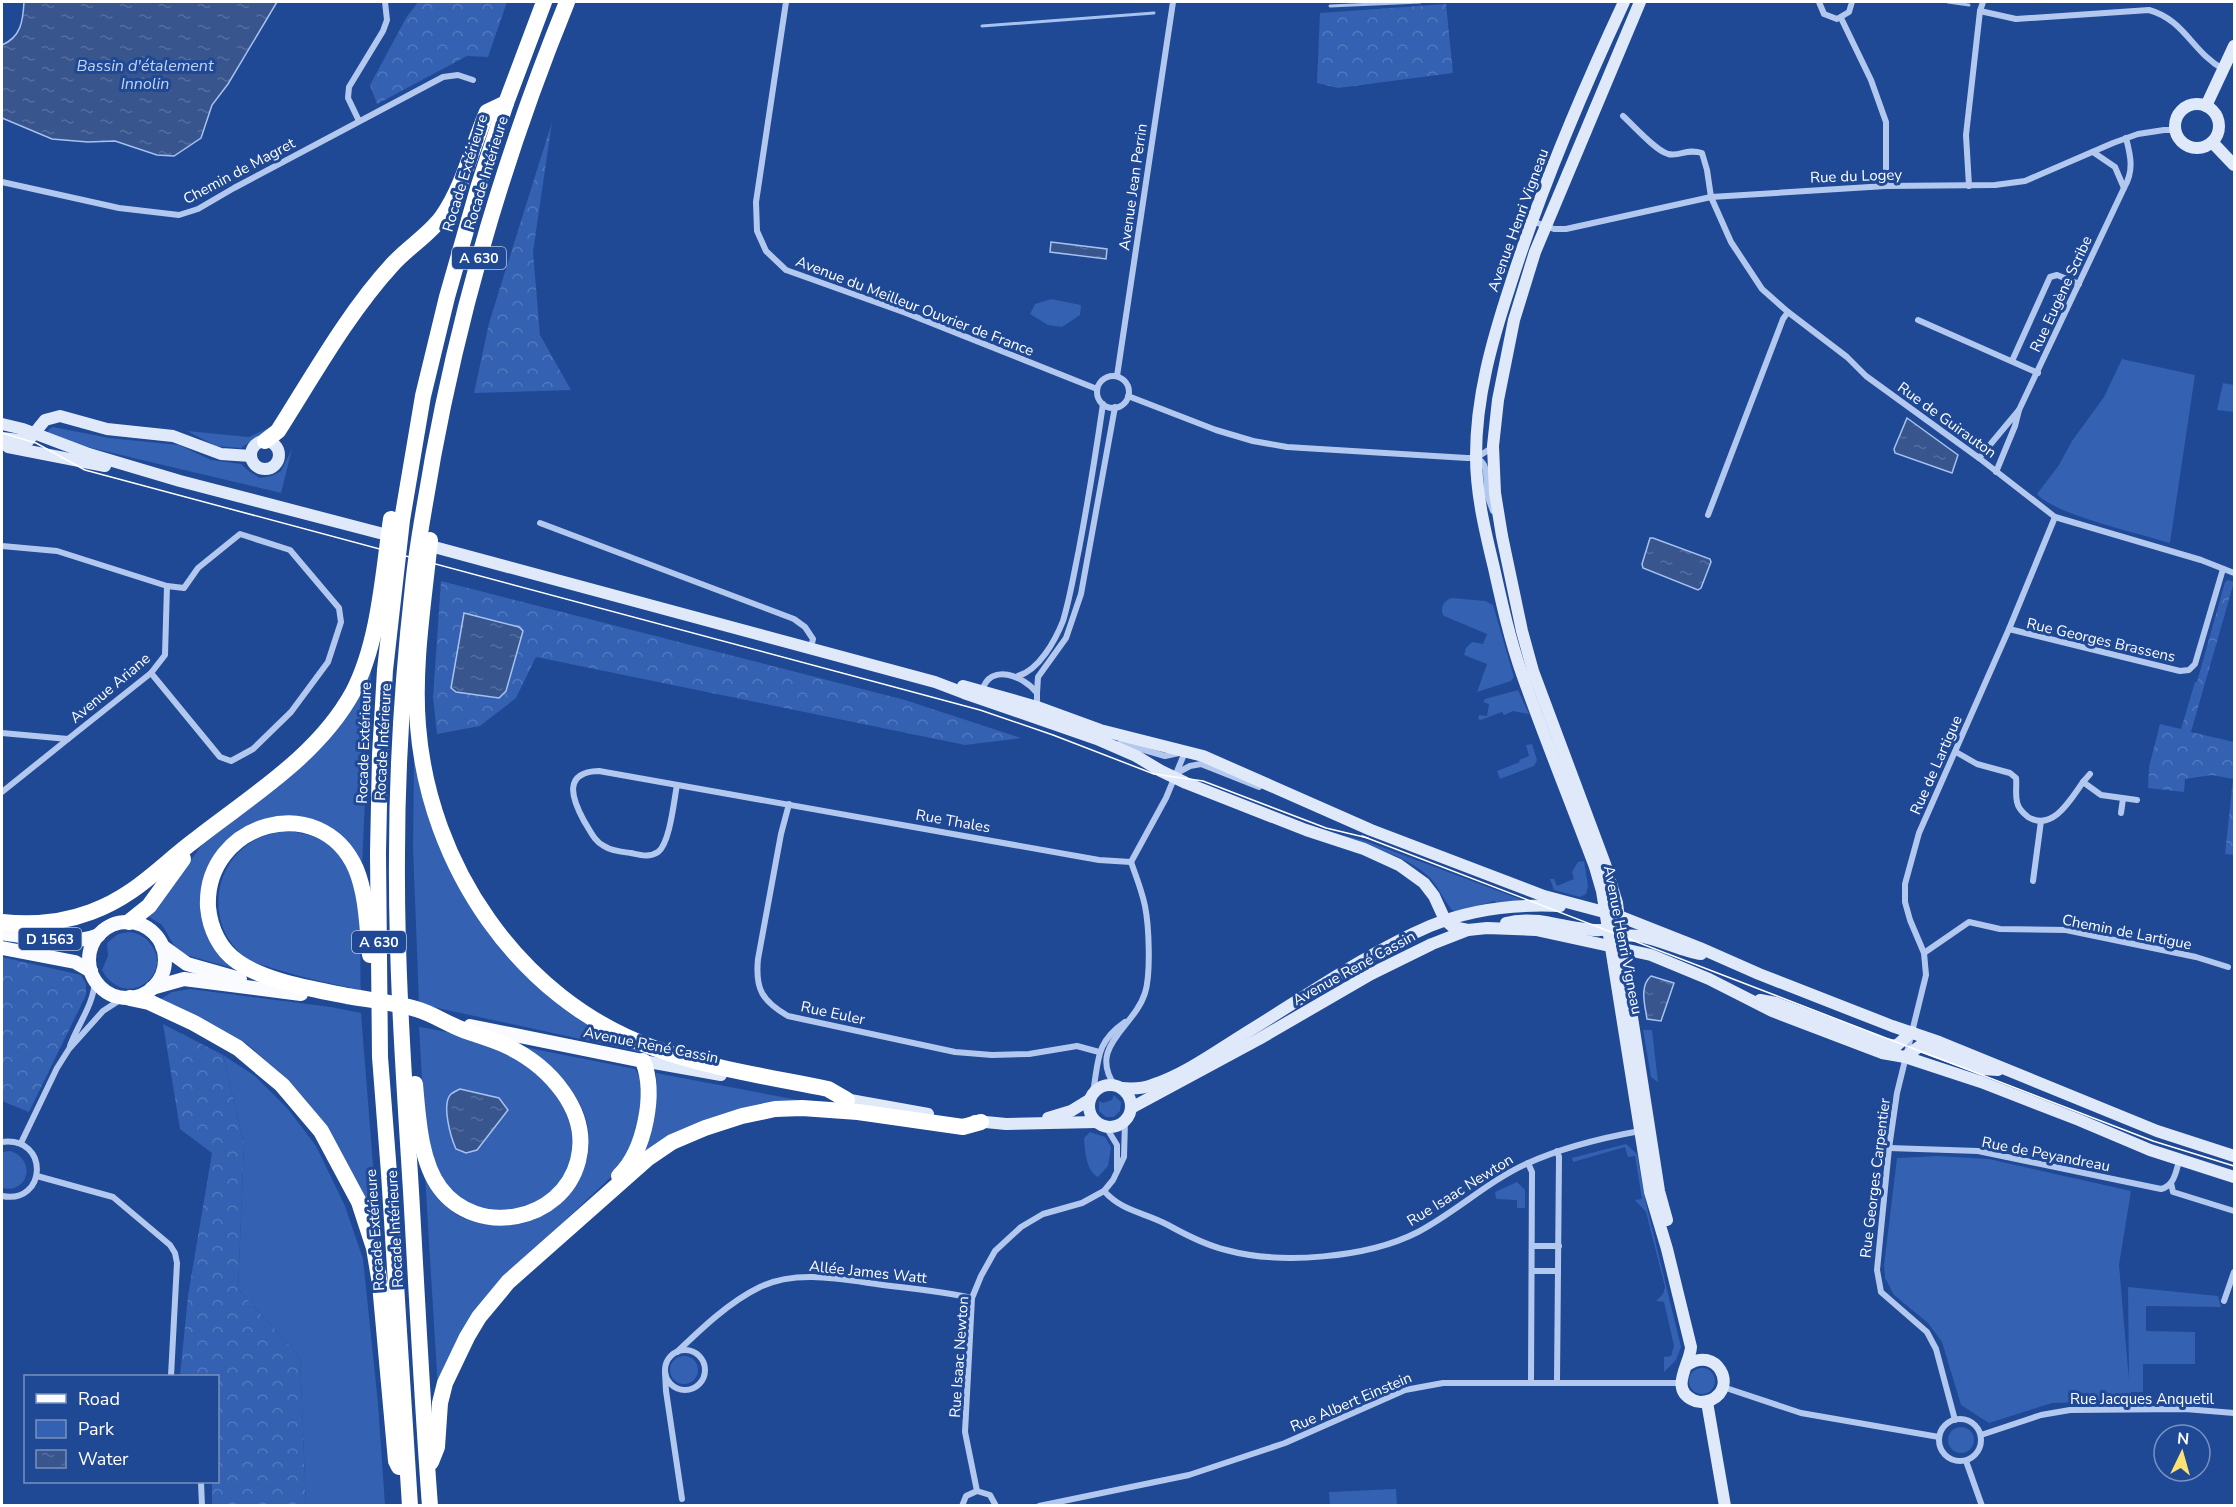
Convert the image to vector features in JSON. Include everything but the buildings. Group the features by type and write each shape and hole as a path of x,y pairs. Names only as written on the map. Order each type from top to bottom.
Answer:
{"highway":[{"name":"Rocade Extérieure","path":"410,1498 380,1057 378,853 385,670 401,532 423,396 450,286 506,103 544,2"},
{"name":"Rocade Intérieure","path":"430,1506 405,1096 398,935 399,757 413,583 421,524 441,416 468,298 499,186 536,78 567,2"},
{"path":"266,441 278,431 341,332 392,265 441,218 461,183 487,112 506,103"},
{"path":"2,922 38,923 65,919 92,912 114,902 149,880 296,761 335,719 352,692 364,666 372,637 391,519 423,396"},
{"path":"421,524 430,539 418,691 418,725 424,776 433,812 449,852 490,923 514,953 559,995 616,1031 650,1046 689,1059 828,1089 847,1100"},
{"path":"380,1057 366,910 362,887 355,867 336,841 321,830 304,825 272,824 243,836 221,858 212,874 209,887 209,916 218,941 228,953 240,964 259,972 343,998 419,1010 520,1053 542,1068 569,1101 580,1133 577,1164 564,1190 554,1200 536,1211 506,1218 479,1216 464,1210 450,1200 439,1186 430,1170 422,1137 398,935"},
{"path":"129,922 149,906 207,831"},
{"path":"127,998 149,1002 194,1023 238,1048 282,1085 321,1131 341,1166 359,1202 374,1248 380,1284 396,1461 410,1498"},
{"path":"427,1471 437,1447 441,1403 446,1383 479,1317 520,1266 622,1172 636,1151 648,1107 649,1078 643,1061"},
{"path":"508,1282 647,1159 672,1142 728,1120 764,1111 795,1108 866,1113 963,1127 981,1122"}],"main road":[{"path":"280,990 187,964 162,946 149,930 129,922 107,927 92,945 89,958 93,976 102,989 127,998 142,995 153,988 184,979 343,998"},
{"name":"D 1563","path":"2,933 66,940 88,939 99,935"},
{"path":"153,988 164,969 165,958 162,946"},
{"name":"D 1563","path":"2,948 75,962 93,976"},
{"name":"Avenue René Cassin","path":"440,1020 643,1061"}],"street":[{"path":"359,121 348,98 349,87 383,31 387,20 385,2"},
{"name":"Avenue du Meilleur Ouvrier de France","path":"786,2 756,202 756,231 766,251 786,270 906,312 1097,388"},
{"name":"Avenue Jean Perrin","path":"1117,376 1173,2"},
{"name":"Avenue Henri Vigneau","path":"1624,2 1568,128 1532,221 1490,350 1476,427 1476,458 1487,539 1509,633 1595,867 1605,912 1650,1192 1667,1249 1691,1347 1680,1383"},
{"name":"Avenue Henri Vigneau","path":"1640,2 1545,225 1514,320 1498,400 1493,446 1495,494 1522,631 1533,671 1615,893 1659,1191 1699,1347 1709,1361 1719,1368 1724,1380 1723,1386"},
{"path":"1819,2 1821,10 1828,17 1841,18 1850,12 1852,2"},
{"path":"1969,186 1966,135 1980,11 1983,2"},
{"path":"1980,11 2016,19 2149,10 2164,15 2178,25 2210,62 2223,69"},
{"path":"1841,18 1871,80 1886,122 1886,186"},
{"path":"2206,106 2235,46"},
{"name":"Chemin de Magret","path":"2,182 119,208 179,215 198,209 443,77 458,75 473,80"},
{"path":"2206,106 2217,116 2219,130 2212,142 2200,148 2194,148 2182,142 2175,130 2177,117 2186,107 2206,106"},
{"name":"Rue de Guirauton","path":"1623,116 1656,147 1668,154 1692,150 1702,153 1712,196 1731,242 1762,289 1847,357 1866,376 1979,458 2055,517 2201,560 2235,573"},
{"name":"Rue du Logey","path":"1532,221 1554,230 1712,196 1886,186 1995,185 2025,181 2126,138 2175,130"},
{"name":"Rue Eugène Scribe","path":"1979,458 2019,410 2124,188 2131,172 2131,157 2126,138"},
{"path":"2212,142 2235,165"},
{"path":"2093,152 2115,167 2124,188"},
{"path":"2012,361 2050,277 2057,274 2079,284"},
{"path":"1708,515 1783,319 1788,312"},
{"path":"1918,320 2038,373"},
{"path":"1117,376 1125,382 1129,391 1128,396 1123,404 1115,407 1103,404 1098,397 1099,384 1107,377 1117,376"},
{"path":"1128,396 1216,430 1287,447 1476,458 1493,446"},
{"path":"1018,676 1026,674 1036,665 1057,634 1064,616 1093,477 1103,404"},
{"path":"1036,707 1038,677 1056,654 1072,623 1081,594 1115,407"},
{"name":"Rue Eugène Scribe","path":"1996,472 2015,426 2019,410"},
{"path":"2,438 26,442 45,420 60,416 107,429 173,436 221,454 251,456"},
{"path":"2,424 35,433 89,454 180,481 811,647 986,696 1036,707 1100,730 1186,751 1216,761 1332,814 1480,872 1544,896 1619,916 2163,1134 2235,1156"},
{"path":"266,441 273,443 278,449 280,458 275,465 267,469 258,467 251,456 257,444 266,441"},
{"path":"2,446 180,481"},
{"name":"Avenue Henri Vigneau","path":"1476,458 1485,466 1487,493 1502,536"},
{"name":"Rue de Lartigue","path":"1912,1032 1926,975 1924,954 1905,902 1905,884 1919,833 2009,629 2055,517"},
{"path":"540,523 794,619 806,627 813,639 811,647"},
{"path":"2,546 57,551 166,586 184,588 198,568 240,534 290,550 339,608 341,622 328,662 291,712 253,749 231,761 220,757 151,673"},
{"name":"Rue Georges Brassens","path":"2009,629 2180,670 2189,670 2195,664 2223,569"},
{"name":"Avenue Ariane","path":"2,733 68,739 151,673 165,655 166,586"},
{"path":"1064,616 1075,615"},
{"path":"1064,616 1072,623"},
{"path":"986,696 985,683 995,676 1006,674 1018,676 1037,693"},
{"path":"986,696 1020,712 1097,739 1176,776 1306,830 1364,849 1399,865 1425,883 1445,920 1453,927 1468,930"},
{"path":"1020,712 1028,712 1036,707"},
{"path":"2,792 68,739"},
{"path":"1097,739 1118,742 1165,756 1186,751"},
{"path":"1104,1191 1116,1175 1124,1157 1125,1121 1131,1108 1129,1097 1118,1087 1106,1067 1107,1053 1145,993 1148,972 1146,912 1131,862 1176,776 1186,751"},
{"path":"1956,752 1977,764 2010,773 2016,778 2016,800 2019,808 2033,820 2057,815 2090,774"},
{"path":"1176,776 1190,766 1201,764 1264,789 1297,798"},
{"name":"Rue Thales","path":"677,785 666,839 658,851 645,856 611,849 596,840 574,802 572,790 575,781 590,771 599,771 1099,860 1131,862"},
{"path":"2083,782 2101,795 2137,800"},
{"path":"2121,813 2123,799"},
{"name":"Rue Euler","path":"789,804 781,834 756,976 759,989 767,1002 788,1016 955,1052 1026,1054 1077,1046 1099,1052"},
{"path":"2033,881 2041,820"},
{"name":"Avenue René Cassin","path":"1118,1087 1145,1088 1165,1080 1217,1052 1396,943 1445,920 1483,910 1514,906 1583,907"},
{"path":"1487,928 1525,920 1608,931 1612,929 1619,916"},
{"name":"Chemin de Lartigue","path":"1924,954 1969,922 2000,929 2066,930 2196,957 2228,967"},
{"name":"Avenue René Cassin","path":"1131,1108 1259,1040 1371,974 1432,944 1468,930 1487,928 1536,930 1610,946 1622,942"},
{"path":"1622,942 1642,936 1681,951 1720,957"},
{"path":"1622,942 1693,972 1772,1011 1882,1053 1905,1057 1981,1082 2180,1161 2235,1177"},
{"path":"69,1049 78,1024 90,1005 94,992 93,976"},
{"path":"1738,995 1776,1003 1885,1044 1896,1046 1912,1032"},
{"path":"21,1143 57,1068 69,1049 103,1011 127,998"},
{"path":"1116,1175 1119,1163 1117,1145 1089,1112 1099,1052 1109,1035 1130,1018"},
{"name":"Rue Georges Carpentier","path":"1912,1032 1905,1057 1889,1148 1877,1270 1881,1292 1927,1332 1936,1349 1955,1420"},
{"path":"1905,1057 1920,1046 1983,1069 2008,1070"},
{"name":"Avenue René Cassin","path":"643,1061 847,1100 981,1122 1101,1125"},
{"path":"1091,1096 1103,1086 1118,1087"},
{"name":"Avenue René Cassin","path":"1018,1124 1065,1113 1091,1096"},
{"path":"1101,1125 1113,1127 1125,1121"},
{"name":"Rue Isaac Newton","path":"976,1491 965,1432 972,1298 988,1262 1007,1238 1043,1214 1082,1203 1104,1191 1122,1207 1146,1215 1193,1238 1225,1250 1279,1257 1314,1256 1364,1249 1407,1237 1431,1224 1509,1172 1528,1163 1593,1140 1640,1131"},
{"path":"2,1142 21,1143 35,1157 38,1166 34,1184 20,1195 2,1196"},
{"name":"Rue de Peyandreau","path":"1889,1148 1978,1151 2161,1189 2171,1183"},
{"path":"1557,1151 1559,1158 1557,1382"},
{"path":"2180,1161 2171,1183 2173,1192 2235,1211"},
{"path":"1528,1163 1532,1172 1531,1383"},
{"path":"37,1176 113,1197 173,1249 177,1263 171,1375"},
{"path":"1532,1246 1558,1246"},
{"path":"1533,1270 1558,1271"},
{"path":"2224,1301 2235,1272"},
{"name":"Allée James Watt","path":"677,1352 743,1297 761,1286 784,1279 830,1278 952,1293 972,1298"},
{"path":"665,1372 671,1384 682,1389 695,1386 703,1376 704,1370 700,1358 690,1351 677,1352 667,1360 665,1372 666,1391 682,1499"},
{"path":"1687,1365 1698,1360 1709,1361"},
{"name":"Rue Albert Einstein","path":"1039,1506 1190,1475 1285,1443 1390,1396 1417,1387 1443,1383 1680,1383"},
{"path":"1680,1383 1687,1396 1693,1400 1707,1401 1717,1396 1723,1386 1801,1413 1939,1437"},
{"path":"1707,1401 1725,1506"},
{"name":"Rue Jacques Anquetil","path":"1981,1435 2041,1415 2070,1410 2185,1409 2235,1413"},
{"path":"1955,1420 1968,1420 1975,1424 1981,1435 1980,1449 1976,1455 1966,1461 1958,1461 1947,1456 1940,1445 1939,1437 1943,1428 1955,1420"},
{"path":"1966,1461 1982,1506"},
{"path":"201,1483 202,1506"},
{"path":"962,1506 966,1496 976,1491 990,1495 996,1506"}],"green space":[{"path":"418,2 507,2 488,57 467,56 377,104 370,85 406,18"},
{"path":"1446,4 1453,73 1338,88 1317,83 1320,13"},
{"path":"552,122 533,252 540,335 571,390 474,393 489,323"},
{"path":"1051,299 1081,305 1080,315 1062,327 1048,325 1030,314 1035,304"},
{"path":"2122,359 2195,375 2170,543 2078,516 2060,509 2037,494 2104,397"},
{"path":"2223,383 2234,385 2234,412 2217,410"},
{"path":"275,425 241,448 216,446 187,431 249,437"},
{"path":"53,427 109,438 179,445 211,460 241,464 260,478 272,476 281,471 292,449 281,493 62,441 48,433"},
{"path":"2228,580 2234,582 2191,732 2234,742 2234,855 2225,854 2233,779 2212,775 2185,779 2184,792 2148,788 2149,767 2160,724 2181,729 2195,682 2197,682 2225,582"},
{"path":"441,581 905,700 1021,738 965,745 536,657 516,698 480,726 437,734 433,697"},
{"path":"1452,598 1485,601 1493,605 1514,677 1511,681 1477,692 1487,664 1464,655 1466,648 1472,642 1483,644 1487,634 1444,616 1443,605"},
{"path":"368,668 371,670 362,866 344,840 323,824 289,818 271,818 255,822 232,836 222,846 207,870 201,897 203,915 235,969 183,954 175,947 162,925 149,917 201,846 291,776"},
{"path":"1518,690 1529,714 1513,711 1504,715 1502,712 1478,719 1479,715 1487,716 1489,704 1483,702 1485,699"},
{"path":"1532,744 1537,760 1534,766 1500,779 1497,771 1529,756 1526,745"},
{"path":"414,758 435,836 451,871 510,959 650,1054 419,1004 413,848"},
{"path":"1312,826 1366,841 1525,901 1497,903 1494,901 1457,912 1452,910 1431,879 1407,861 1358,842 1311,829"},
{"path":"291,831 313,836 331,847 344,863 357,903 360,926 361,990 253,962 236,949 226,934 220,917 219,899 221,882 228,866 240,851 255,840 263,836"},
{"path":"1584,861 1588,886 1586,894 1580,897 1554,890 1550,879 1554,879 1557,886 1574,879 1572,872 1578,862"},
{"path":"129,932 139,935 152,946 157,957 156,968 151,978 143,985 122,988 111,982 102,970 108,956 107,943 118,934"},
{"path":"2,957 81,975 86,984 86,995 29,1112 2,1101"},
{"path":"190,989 361,1013 379,1241 281,1074 246,1043 159,1000 172,992"},
{"path":"163,1024 223,1055 244,1144 238,1289 300,1357 306,1505 212,1505 212,1483 219,1483 219,1375 180,1375 188,1296 212,1153 180,1129"},
{"path":"419,1027 465,1037 488,1045 530,1068 548,1084 561,1103 570,1125 572,1156 560,1183 546,1195 530,1204 511,1209 493,1209 475,1205 458,1196 445,1182 437,1167 427,1129"},
{"path":"1643,1030 1652,1030 1658,1082 1651,1077"},
{"path":"524,1047 635,1069 643,1083 637,1126 628,1152 613,1175 511,1272 438,1391 425,1175 440,1199 460,1217 491,1225 512,1225 531,1220 549,1211 577,1182 585,1164 589,1144 587,1123 578,1099 554,1070"},
{"path":"223,1055 255,1076 288,1109 316,1146 345,1206 363,1259 378,1403 385,1505 306,1505 300,1357 238,1289 244,1144"},
{"path":"656,1073 814,1103 776,1104 642,1155 654,1115"},
{"path":"1114,1095 1121,1102 1120,1111 1114,1117 1106,1117 1099,1111 1099,1101 1103,1103 1112,1100"},
{"path":"1090,1132 1105,1137 1111,1147 1108,1166 1098,1177 1091,1170 1086,1154 1084,1138"},
{"path":"1626,1144 1637,1154 1645,1199 1681,1347 1676,1360 1664,1372 1664,1357 1671,1356 1674,1346 1664,1302 1656,1301 1663,1294 1665,1287 1646,1212 1635,1200 1642,1199 1635,1156 1628,1157 1625,1147 1573,1162 1572,1158"},
{"path":"11,1151 24,1162 26,1176 18,1186 11,1189 2,1188 2,1152"},
{"path":"1938,1156 1989,1159 2131,1191 2119,1265 2129,1380 2128,1287 2218,1296 2221,1307 2146,1306 2146,1331 2195,1332 2195,1364 2143,1364 2143,1392 2131,1392 2131,1401 2052,1403 1989,1423 1961,1405 1942,1342 1928,1323 1894,1295 1885,1278 1884,1265 1897,1158"},
{"path":"1517,1182 1525,1190 1525,1208 1517,1208 1517,1200 1496,1199 1495,1192"},
{"path":"684,1356 694,1360 698,1370 694,1380 684,1384 674,1380 670,1370 674,1360"},
{"path":"1702,1368 1711,1372 1715,1381 1711,1390 1702,1394 1693,1390 1689,1381 1693,1372"},
{"path":"1961,1427 1970,1431 1974,1440 1970,1449 1961,1453 1952,1449 1948,1440 1952,1431"},
{"path":"1396,1489 1397,1505 1330,1505 1329,1492"}],"water":[{"name":"Bassin d'étalement Innolin","path":"24,2 277,2 228,84 212,105 201,138 174,156 157,155 115,141 88,142 52,139 2,118 2,45 13,38 20,28"},
{"path":"1051,242 1107,249 1106,259 1050,252"},
{"path":"1907,418 1958,455 1952,473 1895,453 1894,449"},
{"path":"1650,538 1710,559 1711,562 1701,588 1698,590 1643,568 1642,564"},
{"path":"464,613 519,627 523,631 506,691 499,698 456,692 451,688"},
{"path":"1651,976 1674,983 1661,1021 1647,1019 1644,990"},
{"path":"460,1089 499,1098 508,1110 477,1150 466,1153 456,1149 447,1113 448,1099 451,1094"}],"waterway":[{"path":"1330,6 1420,2"},
{"path":"1948,2 1969,5"},
{"path":"982,26 1154,13"}],"tram line":[{"path":"2,433 36,443 85,470 980,710 1154,774 1203,781 1326,828 1368,838"},
{"path":"1362,836 2153,1141 2234,1166"}]}
